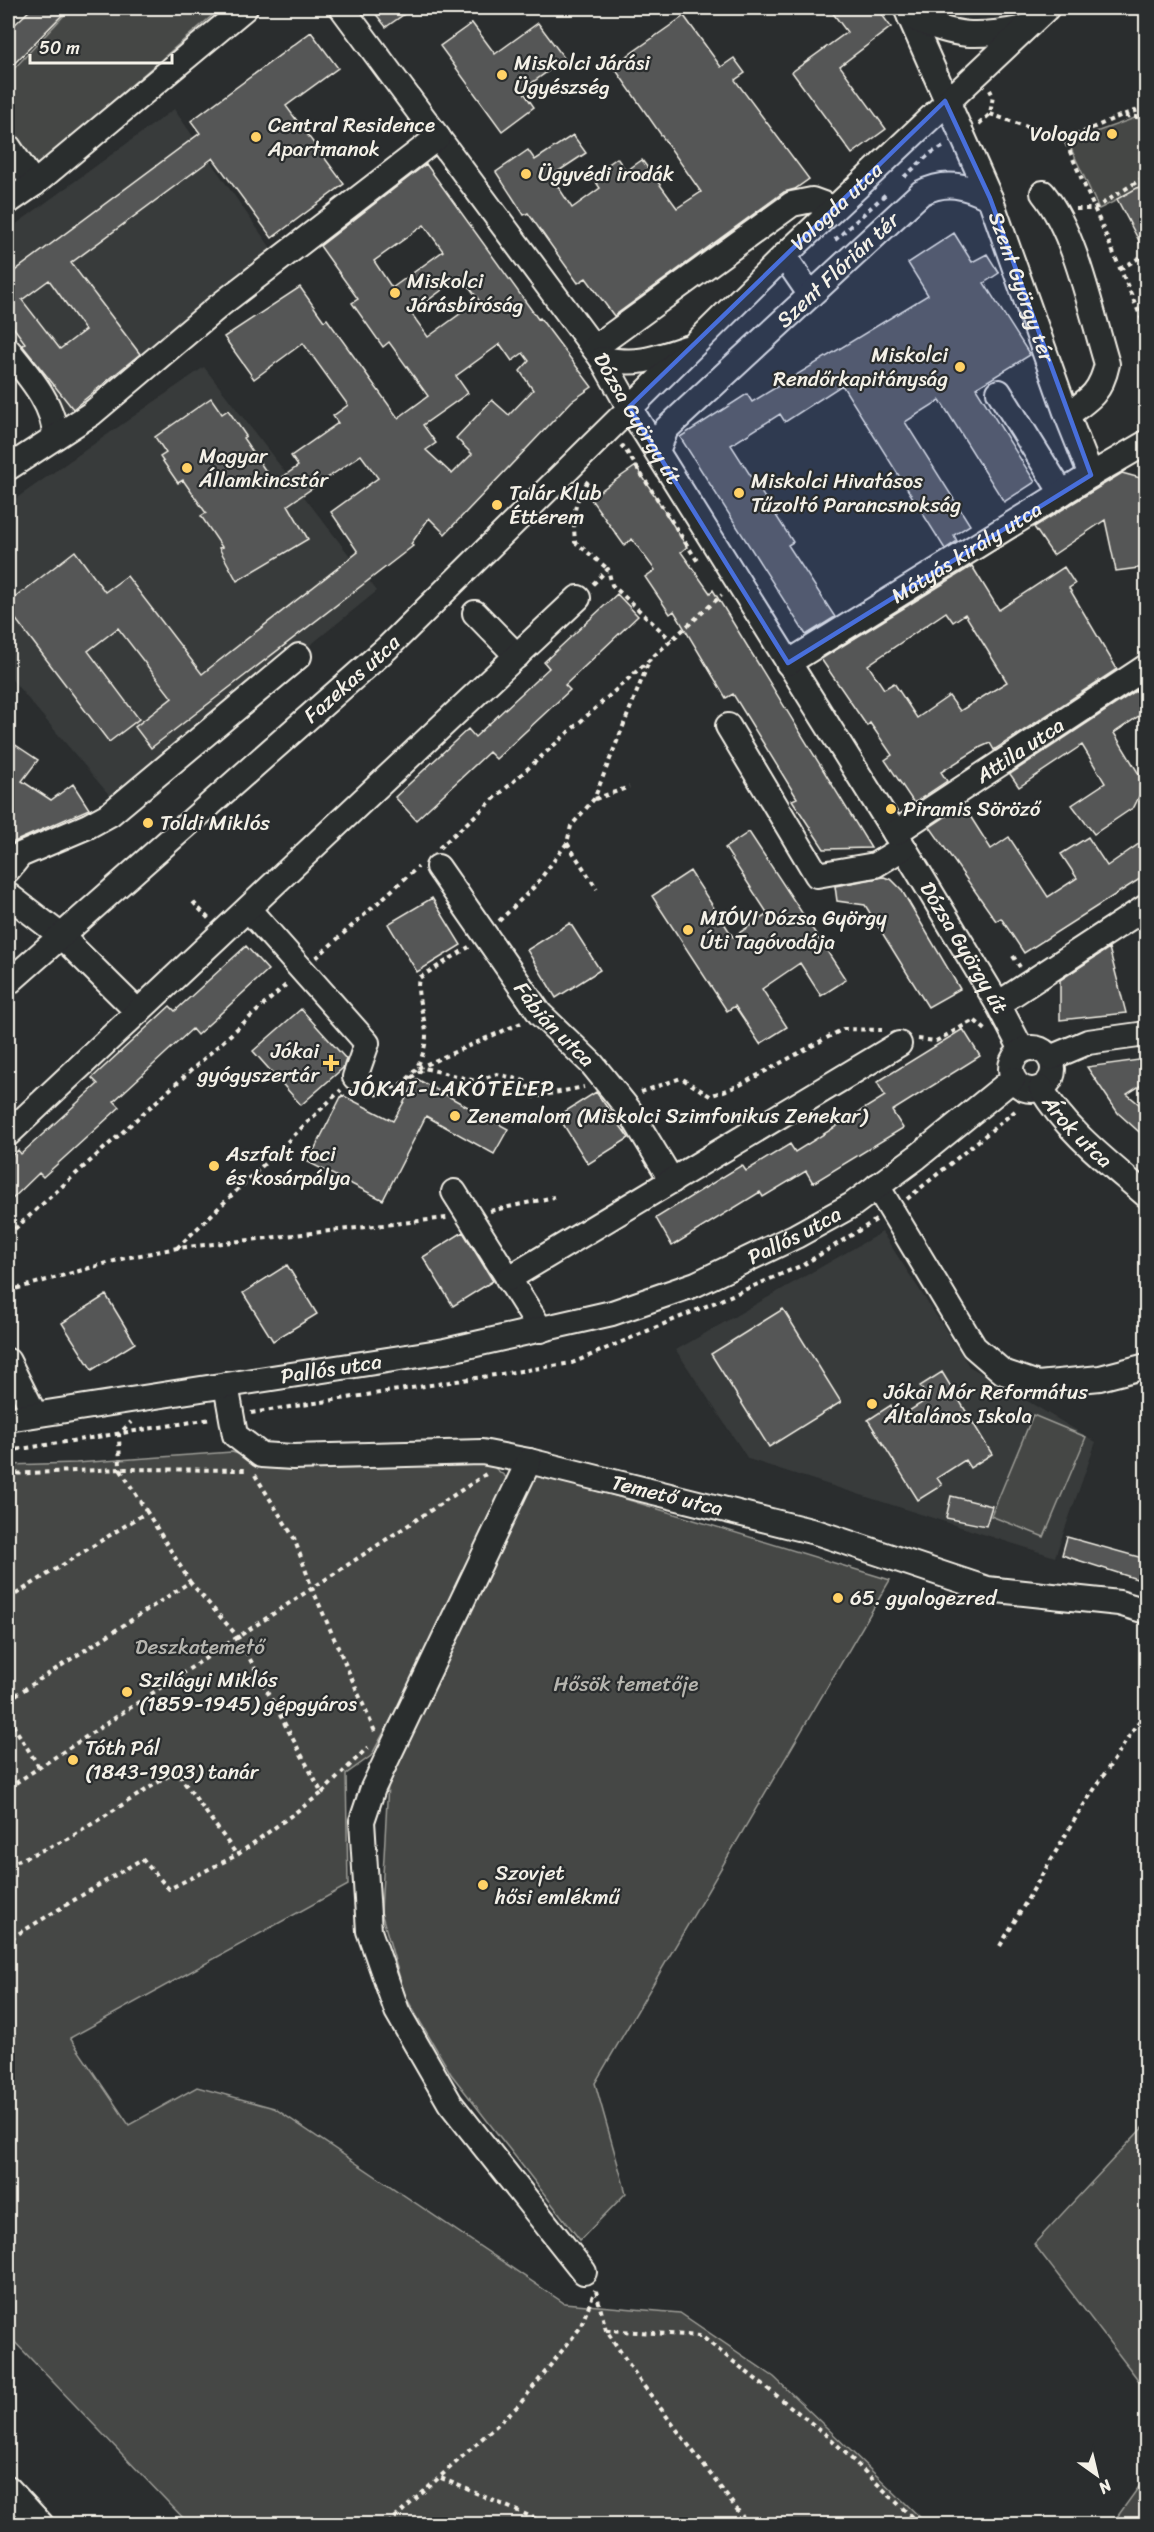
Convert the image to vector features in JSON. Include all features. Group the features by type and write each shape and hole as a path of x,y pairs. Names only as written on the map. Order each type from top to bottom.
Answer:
{"street":[{"path":"8,202 34,184 245,8"},
{"name":"Dózsa György út","path":"342,8 598,353 629,407 899,841 998,1004 1022,1050"},
{"name":"Vologda utca","path":"629,407 945,100 1047,8"},
{"path":"908,12 942,31 968,35 985,36 1025,28"},
{"name":"Szent György tér","path":"908,12 990,198 1067,415 1091,475"},
{"path":"8,468 91,414 220,305 438,137"},
{"path":"8,146 34,184"},
{"name":"Szent Flórián tér","path":"657,451 666,429 921,193 936,186 949,184 970,188 990,198"},
{"path":"1043,193 1056,209 1068,239 1107,364 1103,383 1089,399 1067,415"},
{"path":"598,353 792,204 812,200 834,208"},
{"path":"784,256 810,294"},
{"path":"598,353 626,363 644,362 691,346"},
{"path":"8,350 48,407 55,422 55,436"},
{"path":"999,392 1062,493"},
{"name":"Fazekas utca","path":"8,983 387,648 629,407"},
{"name":"Mátyás király utca","path":"788,663 1146,443"},
{"path":"8,1134 578,598"},
{"path":"475,613 517,656"},
{"path":"8,870 20,855 110,814 299,656"},
{"name":"Attila utca","path":"899,841 1146,667"},
{"path":"728,726 816,875 875,865 899,841"},
{"name":"Fábián utca","path":"431,861 540,1014 592,1064 629,1110 672,1181"},
{"path":"8,895 60,935 138,1012"},
{"path":"998,1004 1146,907"},
{"path":"248,909 367,1043 360,1085"},
{"path":"1050,1058 1088,1042 1146,1034"},
{"path":"508,1279 672,1181 899,1038"},
{"path":"1037,1048 1050,1058 1052,1074 1041,1088 1025,1088 1013,1079 1012,1063 1022,1050 1037,1048"},
{"name":"Pallós utca","path":"8,1419 34,1413 445,1351 612,1313 696,1284 796,1236 852,1205 1013,1079"},
{"name":"Árok utca","path":"1041,1088 1052,1107 1094,1149 1146,1195"},
{"path":"877,1186 974,1347 1003,1372 1038,1384 1100,1378 1146,1366"},
{"path":"454,1192 541,1330"},
{"path":"8,1361 34,1413"},
{"name":"Temető utca","path":"226,1385 235,1435 261,1455 293,1457 482,1452 519,1459 819,1533 987,1589 1119,1603 1146,1611"},
{"path":"519,1459 373,1788 362,1821 368,1920 369,1931 397,2012 450,2103 590,2281"},
{"path":"8,2488 41,2524"}],"path":[{"path":"990,114 1065,140 1122,115 1146,108"},
{"path":"1122,115 1146,118"},
{"path":"1065,140 1146,329"},
{"path":"1120,269 1146,254"},
{"path":"615,453 624,446 701,566"},
{"path":"592,476 579,493 573,516 575,542 608,569 612,585 671,640"},
{"path":"578,598 608,569"},
{"path":"8,1235 302,970 431,861 720,596 744,590"},
{"path":"510,911 535,886 567,843 571,826 594,799 651,658"},
{"path":"594,799 629,786"},
{"path":"567,843 597,889"},
{"path":"406,1082 417,1068 426,1035 417,986 419,978"},
{"path":"417,1068 540,1014"},
{"path":"375,1096 406,1082 424,1068 476,1081 497,1074 525,1081 534,1097 606,1082 644,1093 681,1078 710,1096 740,1085 843,1029 936,1041 974,1020 994,1038"},
{"path":"177,1248 360,1085"},
{"path":"8,1291 125,1258 177,1248 469,1215 554,1197"},
{"path":"119,1434 120,1469 190,1582 238,1637 322,1794"},
{"path":"8,1788 312,1588 519,1459"},
{"path":"8,1474 120,1469 252,1470 294,1538 312,1588 377,1737"},
{"path":"8,1599 147,1512"},
{"path":"8,1700 190,1582"},
{"path":"1000,1946 1078,1814 1146,1711"},
{"path":"8,1717 39,1767"},
{"path":"8,1940 142,1859 170,1889 237,1855 322,1794 369,1745"},
{"path":"8,1865 68,1839 176,1771 237,1855"},
{"path":"8,2026 15,2037"},
{"path":"590,2281 606,2330 640,2381 748,2524"},
{"path":"388,2524 441,2478 519,2404 580,2328 590,2281"},
{"path":"606,2330 701,2336 829,2436 919,2524"},
{"path":"441,2478 548,2524"}],"highlighted area":[{"path":"945,101 990,198 1091,475 788,663 629,407"}],"shaded area":[{"path":"174,109 273,251 68,423 8,343 8,230"},
{"path":"204,367 377,591 116,803 8,675 8,504"},
{"name":"Jókai Mór Református Általános Iskola","path":"882,1232 969,1366 1096,1442 1055,1557 748,1459 676,1350"}],"green space":[{"path":"71,8 221,8 35,168 8,130 8,75"},
{"path":"1146,114 1146,186 1099,209 1068,142"},
{"path":"1033,1415 1086,1437 1044,1537 991,1516"},
{"name":"Deszkatemető","path":"232,1452 261,1461 485,1460 507,1478 452,1606 371,1756 346,1774 348,1885 70,2038 129,2125 197,2087 274,2108 564,2303 680,2313 774,2377 927,2524 189,2524 8,2335 8,1465 76,1463"},
{"name":"Hősök temetője","path":"534,1471 890,1580 595,2083 626,2193 580,2240 451,2074 405,1996 381,1912 388,1783"},
{"path":"1146,2124 1146,2390 1034,2244"},
{"path":"1146,2477 1146,2524 1112,2524"}],"building":[{"path":"32,8 69,8 8,70 8,31"},
{"path":"371,8 413,8 386,27"},
{"path":"829,8 877,8 891,27 840,66 886,129 852,154 792,72 847,32"},
{"path":"684,16 721,67 734,58 745,73 735,80 809,179 795,189 784,192 614,316 586,278 578,283 528,213 524,215 496,172 528,150 535,160 573,135 586,153 551,176 572,208 600,188 592,176 617,158 626,171 642,160 677,208 701,192 613,66"},
{"name":"Miskolci Járási Ügyészség","path":"472,23 495,54 538,23 565,59 522,90 534,107 502,131 440,46"},
{"path":"311,32 338,68 286,106 344,184 272,238 213,158 71,263 140,354 73,409 22,345 25,343 8,320 8,276 200,133 191,121","holes":["49,280 85,330 60,349 22,300"]},
{"path":"426,164 538,319 540,318 592,387 572,401 445,534 429,518 411,544 413,546 151,748 135,727 172,698 118,628 88,651 139,719 109,742 8,609 8,603 75,551 105,592 127,576 202,674 358,552 331,512 378,478 361,455 288,505 308,539 237,581 219,548 222,547 201,516 206,513 183,480 178,483 160,457 166,453 155,437 211,398 222,414 228,410 246,436 243,438 274,483 298,466 291,456 338,423 333,416 348,405 303,343 254,379 224,337 300,287 324,321 327,319 398,418 428,396 389,342 383,347 352,303 358,299 320,246","holes":["424,225 443,251 392,288 374,261","461,276 479,300 428,337 411,313","500,344 512,361 523,353 529,361 520,371 533,390 509,415 492,400 456,438 472,454 452,474 426,450 436,443 423,425 468,393 456,376"]},
{"path":"1146,183 1146,254 1117,199"},
{"path":"954,233 972,262 987,254 999,273 984,283 1030,355 976,388 1035,482 1004,502 940,400 905,422 970,525 954,535 957,541 945,549 842,385 785,422 780,414 731,445 793,542 788,545 835,617 806,635 680,437 747,394 752,402 928,295 908,263"},
{"path":"636,466 687,547 681,552 710,593 713,590 871,848 824,849 792,800 797,798 733,694 726,698 674,611 670,614 645,577 655,570 632,539 624,545 590,498"},
{"path":"1122,473 1144,479 1146,567 1116,571 1105,520 1053,555 1034,527"},
{"path":"972,566 999,610 1064,567 1075,584 1069,588 1117,669 994,750 990,743 941,772 947,781 914,803 885,760 892,755 870,723 867,726 821,659","holes":["946,612 953,622 965,614 1007,682 960,711 949,696 917,718 894,683 884,689 868,665"]},
{"path":"617,594 638,616 565,685 570,690 496,759 489,752 416,820 395,797 468,729 475,737 549,668 544,662"},
{"path":"1146,684 1146,711 1114,733 1145,784 1134,807 1094,834 1072,805 1105,783 1082,745 1019,787 1010,774"},
{"path":"8,740 38,760 22,781 51,800 73,784 89,809 14,842 8,848"},
{"path":"963,805 991,849 1009,837 1048,897 1077,878 1061,854 1088,837 1107,866 1146,839 1146,875 1024,953 1001,918 996,921 930,827"},
{"path":"749,832 846,980 821,996 800,963 762,989 787,1027 760,1044 735,1006 727,1011 652,896 690,871 733,937 768,914 725,848"},
{"path":"884,877 892,880 901,889 960,989 928,1007 865,905 837,901 835,886"},
{"path":"432,898 461,945 417,972 388,924"},
{"path":"570,923 600,970 556,998 527,950"},
{"path":"246,946 268,970 197,1035 192,1029 114,1101 120,1107 43,1177 39,1173 8,1203 8,1159 18,1150 21,1154 98,1084 92,1078 170,1006 175,1011"},
{"path":"1109,948 1126,1013 1060,1020 1060,980"},
{"path":"301,1009 346,1059 343,1068 301,1105 253,1051"},
{"path":"963,1029 980,1056 892,1111 903,1128 813,1183 806,1171 763,1197 760,1192 672,1246 656,1218 742,1165 746,1171 790,1144 795,1152 885,1096 877,1082"},
{"path":"1146,1059 1146,1082 1127,1094 1146,1110 1146,1138 1118,1113 1087,1067"},
{"path":"417,1079 508,1129 494,1154 426,1116 383,1200 308,1162 342,1095 393,1121"},
{"path":"596,1092 629,1138 588,1164 558,1116"},
{"path":"463,1232 493,1281 453,1306 423,1257"},
{"path":"287,1265 317,1314 273,1341 243,1293"},
{"path":"106,1295 135,1343 92,1370 62,1323"},
{"path":"783,1309 841,1402 769,1447 711,1354"},
{"path":"942,1372 992,1454 970,1468 965,1460 937,1478 942,1485 918,1500 868,1420 891,1405 898,1418 928,1399 920,1386"},
{"path":"951,1496 992,1506 986,1526 946,1518"},
{"path":"1067,1537 1146,1559 1146,1582 1062,1555"}],"place":[{"name":"Miskolci Járási Ügyészség","path":"502,75"},
{"name":"Vologda","path":"1112,134"},
{"name":"Central Residence Apartmanok","path":"256,137"},
{"name":"Ügyvédi irodák","path":"526,174"},
{"name":"Miskolci Járásbíróság","path":"395,293"},
{"name":"Miskolci Rendőrkapitányság","path":"960,367"},
{"name":"Magyar Államkincstár","path":"187,468"},
{"name":"Miskolci Hivatásos Tűzoltó Parancsnokság","path":"739,493"},
{"name":"Talár Klub Étterem","path":"497,505"},
{"name":"Piramis Söröző","path":"891,809"},
{"name":"Toldi Miklós","path":"148,823"},
{"name":"MIÓVI Dózsa György Úti Tagóvodája","path":"688,930"},
{"name":"Jókai gyógyszertár","path":"331,1063"},
{"name":"Zenemalom (Miskolci Szimfonikus Zenekar)","path":"455,1116"},
{"name":"Aszfalt foci és kosárpálya","path":"214,1166"},
{"name":"Jókai Mór Református Általános Iskola","path":"872,1404"},
{"name":"65. gyalogezred","path":"838,1598"},
{"name":"Szilágyi Miklós (1859-1945) gépgyáros","path":"127,1692"},
{"name":"Tóth Pál (1843-1903) tanár","path":"73,1760"},
{"name":"Szovjet hősi emlékmű","path":"483,1885"}],"district":[{"name":"JÓKAI-LAKÓTELEP","path":"452,1088"}]}
